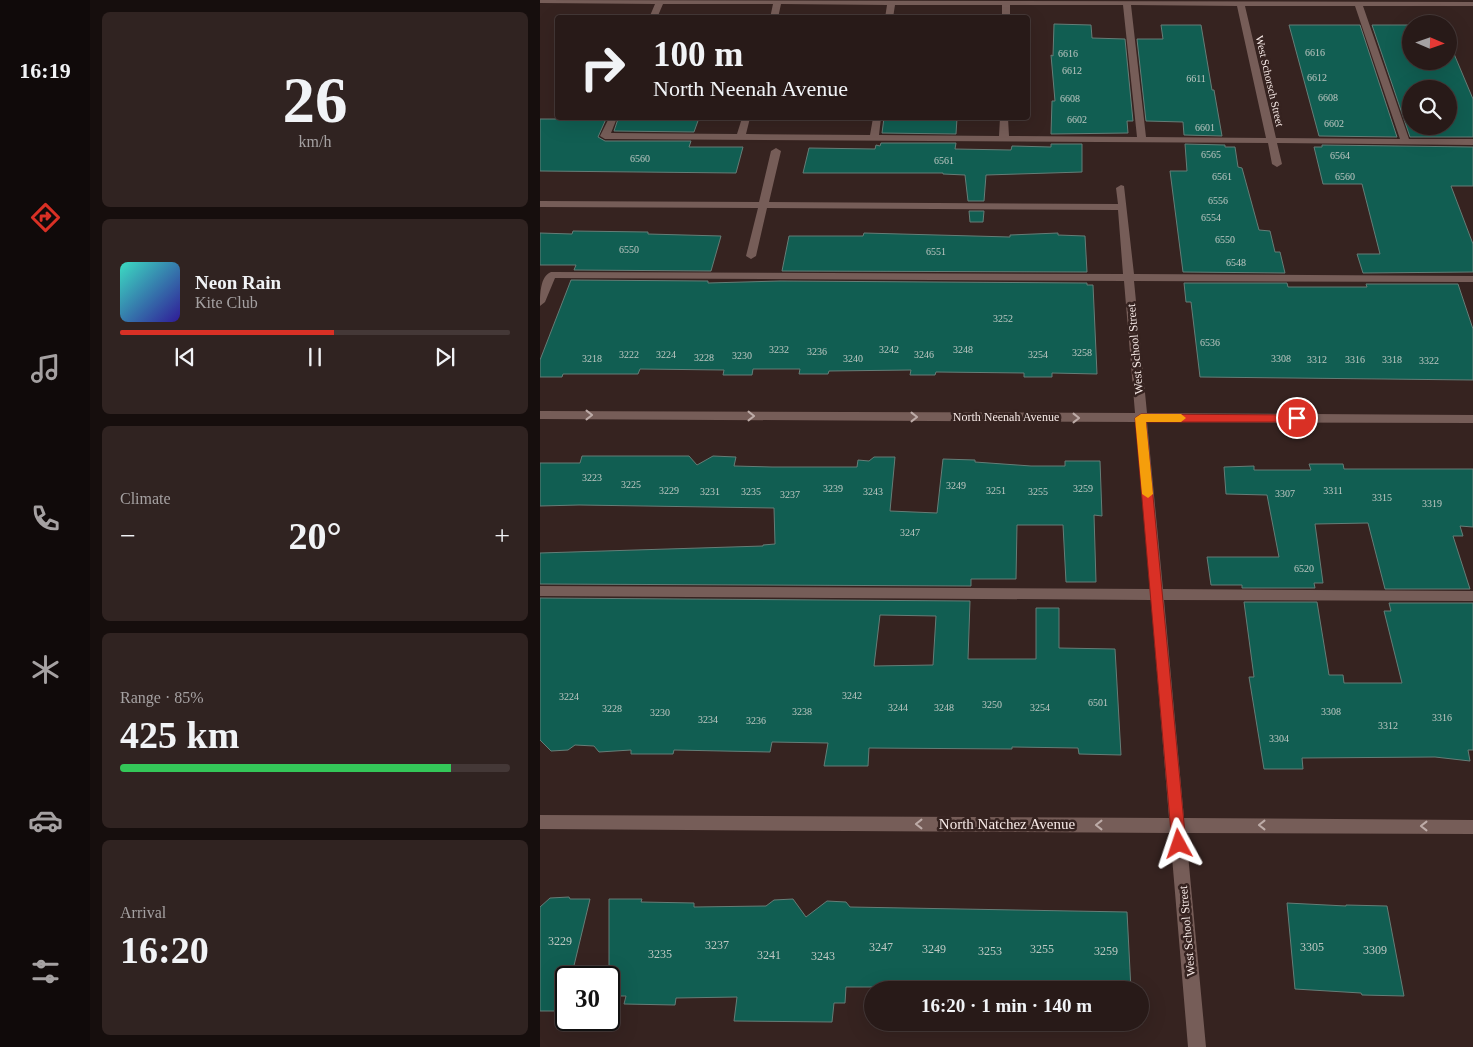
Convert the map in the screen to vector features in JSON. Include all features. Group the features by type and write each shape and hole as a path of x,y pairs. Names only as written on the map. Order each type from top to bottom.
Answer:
{"street":[{"path":"540,1 1110,1 1126,3 1473,4"},
{"path":"654,15 659,1"},
{"path":"775,15 778,2"},
{"path":"889,15 891,2"},
{"path":"1006,2 1006,15"},
{"path":"1126,3 1142,140"},
{"name":"West Schorsch Street","path":"1240,3 1277,164"},
{"path":"1358,3 1406,142"},
{"path":"612,120 605,136 1473,142"},
{"path":"741,137 745,120"},
{"path":"874,138 877,120"},
{"path":"1004,120 1004,139"},
{"path":"750,256 776,151"},
{"name":"West School Street","path":"1120,188 1197,1047"},
{"path":"540,204 1122,207"},
{"path":"540,302 550,275 1473,280"},
{"name":"North Neenah Avenue","path":"540,415 1473,419"},
{"path":"540,591 1473,596"},
{"name":"North Natchez Avenue","path":"540,822 1473,827"}],"building":[{"path":"1054,24 1091,25 1092,38 1125,39 1133,121 1127,121 1128,133 1051,134 1052,101 1055,101 1051,55 1053,56"},
{"path":"1161,25 1201,25 1222,136 1184,135 1183,122 1146,121 1137,39 1163,39"},
{"path":"1289,25 1360,25 1397,137 1319,136"},
{"path":"1372,25 1402,25 1402,70 1458,70 1458,63 1473,99 1473,137 1410,137 1409,135 1457,135 1457,80 1402,80 1402,113"},
{"path":"540,119 606,120 598,137 605,141 691,141 689,147 743,147 736,173 540,171"},
{"path":"618,120 698,120 694,132 614,131"},
{"path":"884,120 957,120 956,134 882,133"},
{"path":"881,143 956,143 955,149 1011,150 1012,146 1051,147 1051,144 1082,144 1082,172 986,175 984,201 968,201 965,175 943,173 803,173 809,148 875,149 876,145 880,146"},
{"path":"1185,144 1235,147 1238,167 1242,168 1259,230 1270,231 1275,252 1280,252 1285,273 1183,272 1170,171 1187,171"},
{"path":"1322,145 1473,147 1473,186 1451,186 1473,244 1473,272 1363,273 1357,254 1380,254 1362,184 1323,184 1314,147 1322,147"},
{"path":"969,211 984,211 983,222 970,222"},
{"path":"573,231 648,232 648,234 721,236 711,271 574,270 576,265 540,265 540,233 572,234"},
{"path":"864,233 1010,237 1010,235 1058,233 1058,235 1085,236 1087,272 782,271 789,236 863,236"},
{"path":"571,280 708,281 708,283 780,281 1087,283 1087,285 1093,285 1097,374 1052,373 1052,377 1024,377 1024,373 936,372 935,375 910,375 911,370 829,371 828,374 799,374 800,369 753,369 752,375 723,375 724,370 640,369 638,374 563,374 562,377 540,377 540,360"},
{"path":"1184,283 1287,283 1288,287 1367,287 1366,284 1458,284 1473,329 1473,380 1200,377 1191,302 1186,302"},
{"path":"582,456 689,456 697,465 713,456 736,457 734,466 772,467 857,467 858,460 869,461 874,457 895,457 890,511 937,513 943,459 975,460 975,462 1031,466 1065,466 1065,461 1100,461 1102,516 1094,515 1096,582 1066,582 1063,525 1017,525 1016,579 971,579 971,586 540,584 540,553 763,546 775,544 774,508 540,506 540,463 580,463"},
{"path":"1309,464 1343,464 1344,469 1473,469 1473,527 1460,526 1463,536 1453,536 1470,589 1385,589 1368,523 1315,524 1323,583 1314,583 1315,588 1242,588 1242,585 1211,585 1207,557 1279,557 1267,495 1226,494 1224,467 1254,466 1254,470 1311,470"},
{"path":"540,598 970,601 968,659 1036,659 1036,608 1059,608 1059,648 1115,649 1121,755 1079,754 1078,748 869,748 868,766 824,766 828,743 772,742 770,752 674,750 673,754 631,754 631,750 599,752 594,746 575,745 568,750 551,751 540,740","holes":["880,615 936,616 933,665 874,666"]},
{"path":"1244,602 1317,602 1329,675 1343,675 1344,683 1402,683 1384,611 1391,611 1389,603 1473,603 1473,750 1468,750 1470,761 1435,757 1302,758 1303,769 1264,769 1249,677 1254,677"},
{"path":"550,898 590,899 574,966 555,966 555,1011 540,1011 540,907"},
{"path":"609,899 642,899 641,902 694,903 694,907 766,906 774,900 793,899 806,917 827,901 846,902 850,907 1127,912 1131,981 864,981 864,987 846,987 845,1003 834,1003 832,1022 734,1021 737,997 676,998 675,1005 624,1004 626,996 620,996 620,966 609,966"},
{"path":"1287,903 1387,906 1404,996 1362,995 1361,993 1295,989"}],"slow traffic":[{"path":"1148,494 1141,418 1181,418"}],"route":[{"path":"1179,844 1141,418 1297,418"}]}
